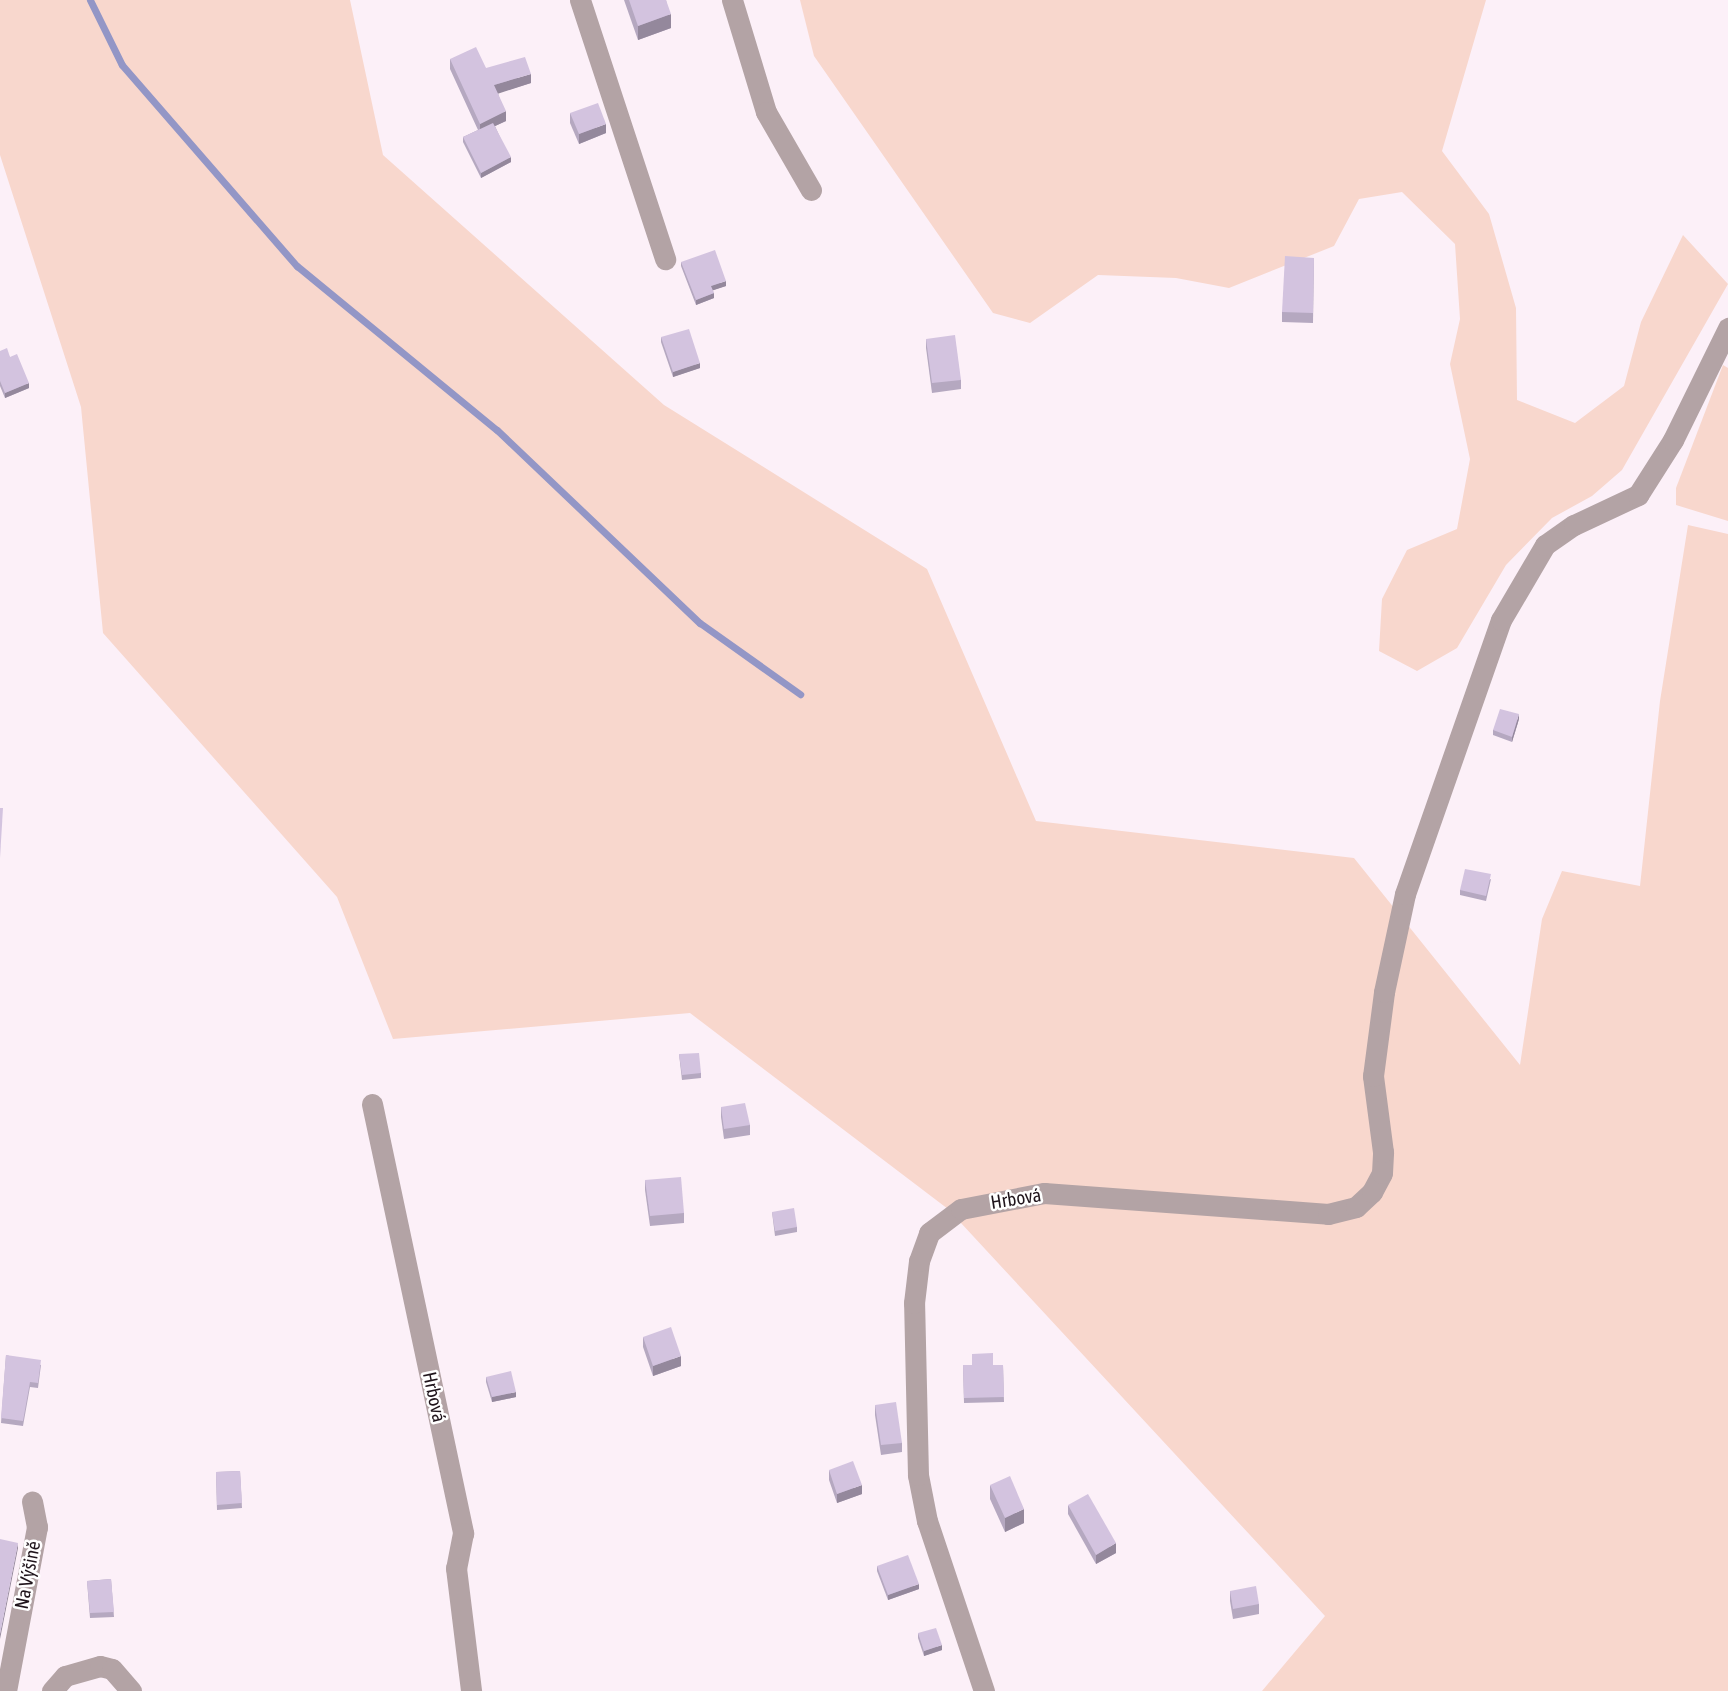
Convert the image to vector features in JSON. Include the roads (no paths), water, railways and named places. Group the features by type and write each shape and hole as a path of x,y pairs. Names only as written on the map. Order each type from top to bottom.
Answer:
{"street":[{"path":"580,0 665,259"},
{"path":"732,0 762,100 811,190"},
{"name":"Hrbová","path":"984,1691 927,1521 918,1475 914,1303 919,1261 929,1233 961,1209 1044,1193 1328,1214 1356,1207 1372,1192 1382,1173 1373,1076 1384,992 1405,894 1501,620 1545,545 1574,525 1638,495 1673,440 1728,328"},
{"name":"Hrbová","path":"372,1104 463,1533 456,1568 471,1691"},
{"name":"Na Výšině","path":"6,1691 37,1527 32,1501"},
{"path":"52,1691 65,1676 100,1666 112,1669 131,1691"}],"waterway":[{"path":"90,0 122,65 297,266 497,430 700,623 800,694"}]}
